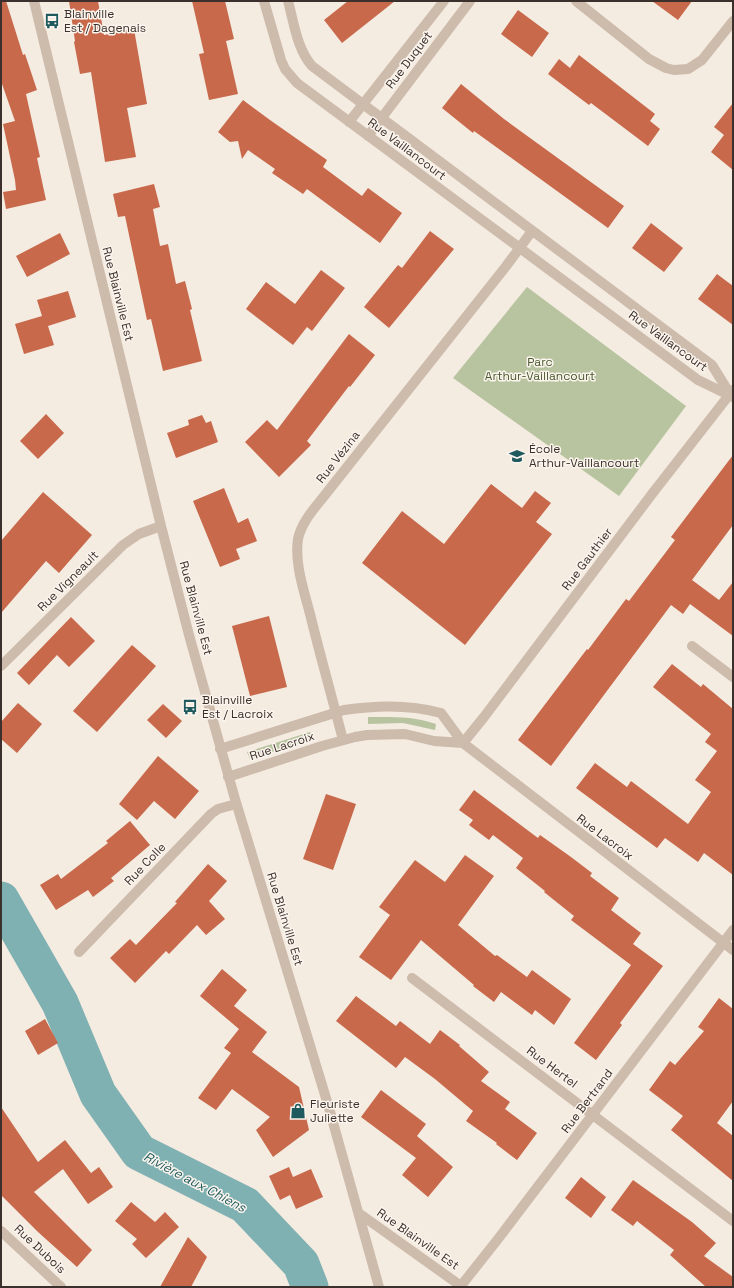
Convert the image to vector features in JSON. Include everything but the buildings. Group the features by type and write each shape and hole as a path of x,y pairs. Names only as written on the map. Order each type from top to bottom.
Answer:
{"street":[{"name":"Rue Blainville Est","path":"34,1 161,526 220,749 330,1108 379,1287"},
{"name":"Rue Vaillancourt","path":"264,1 281,60 288,73 303,88 698,380 732,394"},
{"name":"Rue Vaillancourt","path":"288,1 299,41 308,61 317,71 712,365 732,394"},
{"name":"Rue Duquet","path":"349,122 364,105 444,1"},
{"name":"Rue Duquet","path":"368,136 470,1"},
{"path":"576,1 653,62 674,70 688,69 702,60 733,21"},
{"name":"Rue Vézina","path":"343,740 301,580 298,538 308,517 532,231"},
{"name":"Rue Gauthier","path":"463,744 652,494 732,394"},
{"name":"Rue Vigneault","path":"1,666 124,545 139,534 161,526"},
{"path":"692,646 733,677"},
{"name":"Rue Lacroix","path":"220,749 336,712 357,708 405,706 441,713 463,744 733,950"},
{"name":"Rue Lacroix","path":"228,777 343,740 367,735 405,734 434,741 463,744"},
{"name":"Rue Colle","path":"79,952 211,814 236,804"},
{"name":"Rue Bertrand","path":"461,1286 733,930"},
{"name":"Rue Hertel","path":"412,978 733,1221"},
{"name":"Rue Blainville Est","path":"360,1214 461,1286"},
{"name":"Rue Dubois","path":"1,1231 60,1287"}],"green space":[{"name":"Parc Arthur-Vaillancourt","path":"527,287 686,406 619,496 453,378"},
{"path":"368,717 411,718 436,724 435,730 403,723 368,724"},
{"path":"310,732 312,739 250,759 247,752"}],"waterway":[{"name":"Rivière aux Chiens","path":"1,900 60,1003 98,1094 139,1152 245,1205 301,1264 310,1287"}],"place":[{"name":"Blainville Est / Dagenais","path":"52,21"},
{"name":"École Arthur-Vaillancourt","path":"517,456"},
{"name":"Blainville Est / Lacroix","path":"190,707"},
{"name":"Fleuriste Juliette","path":"298,1111"}]}
